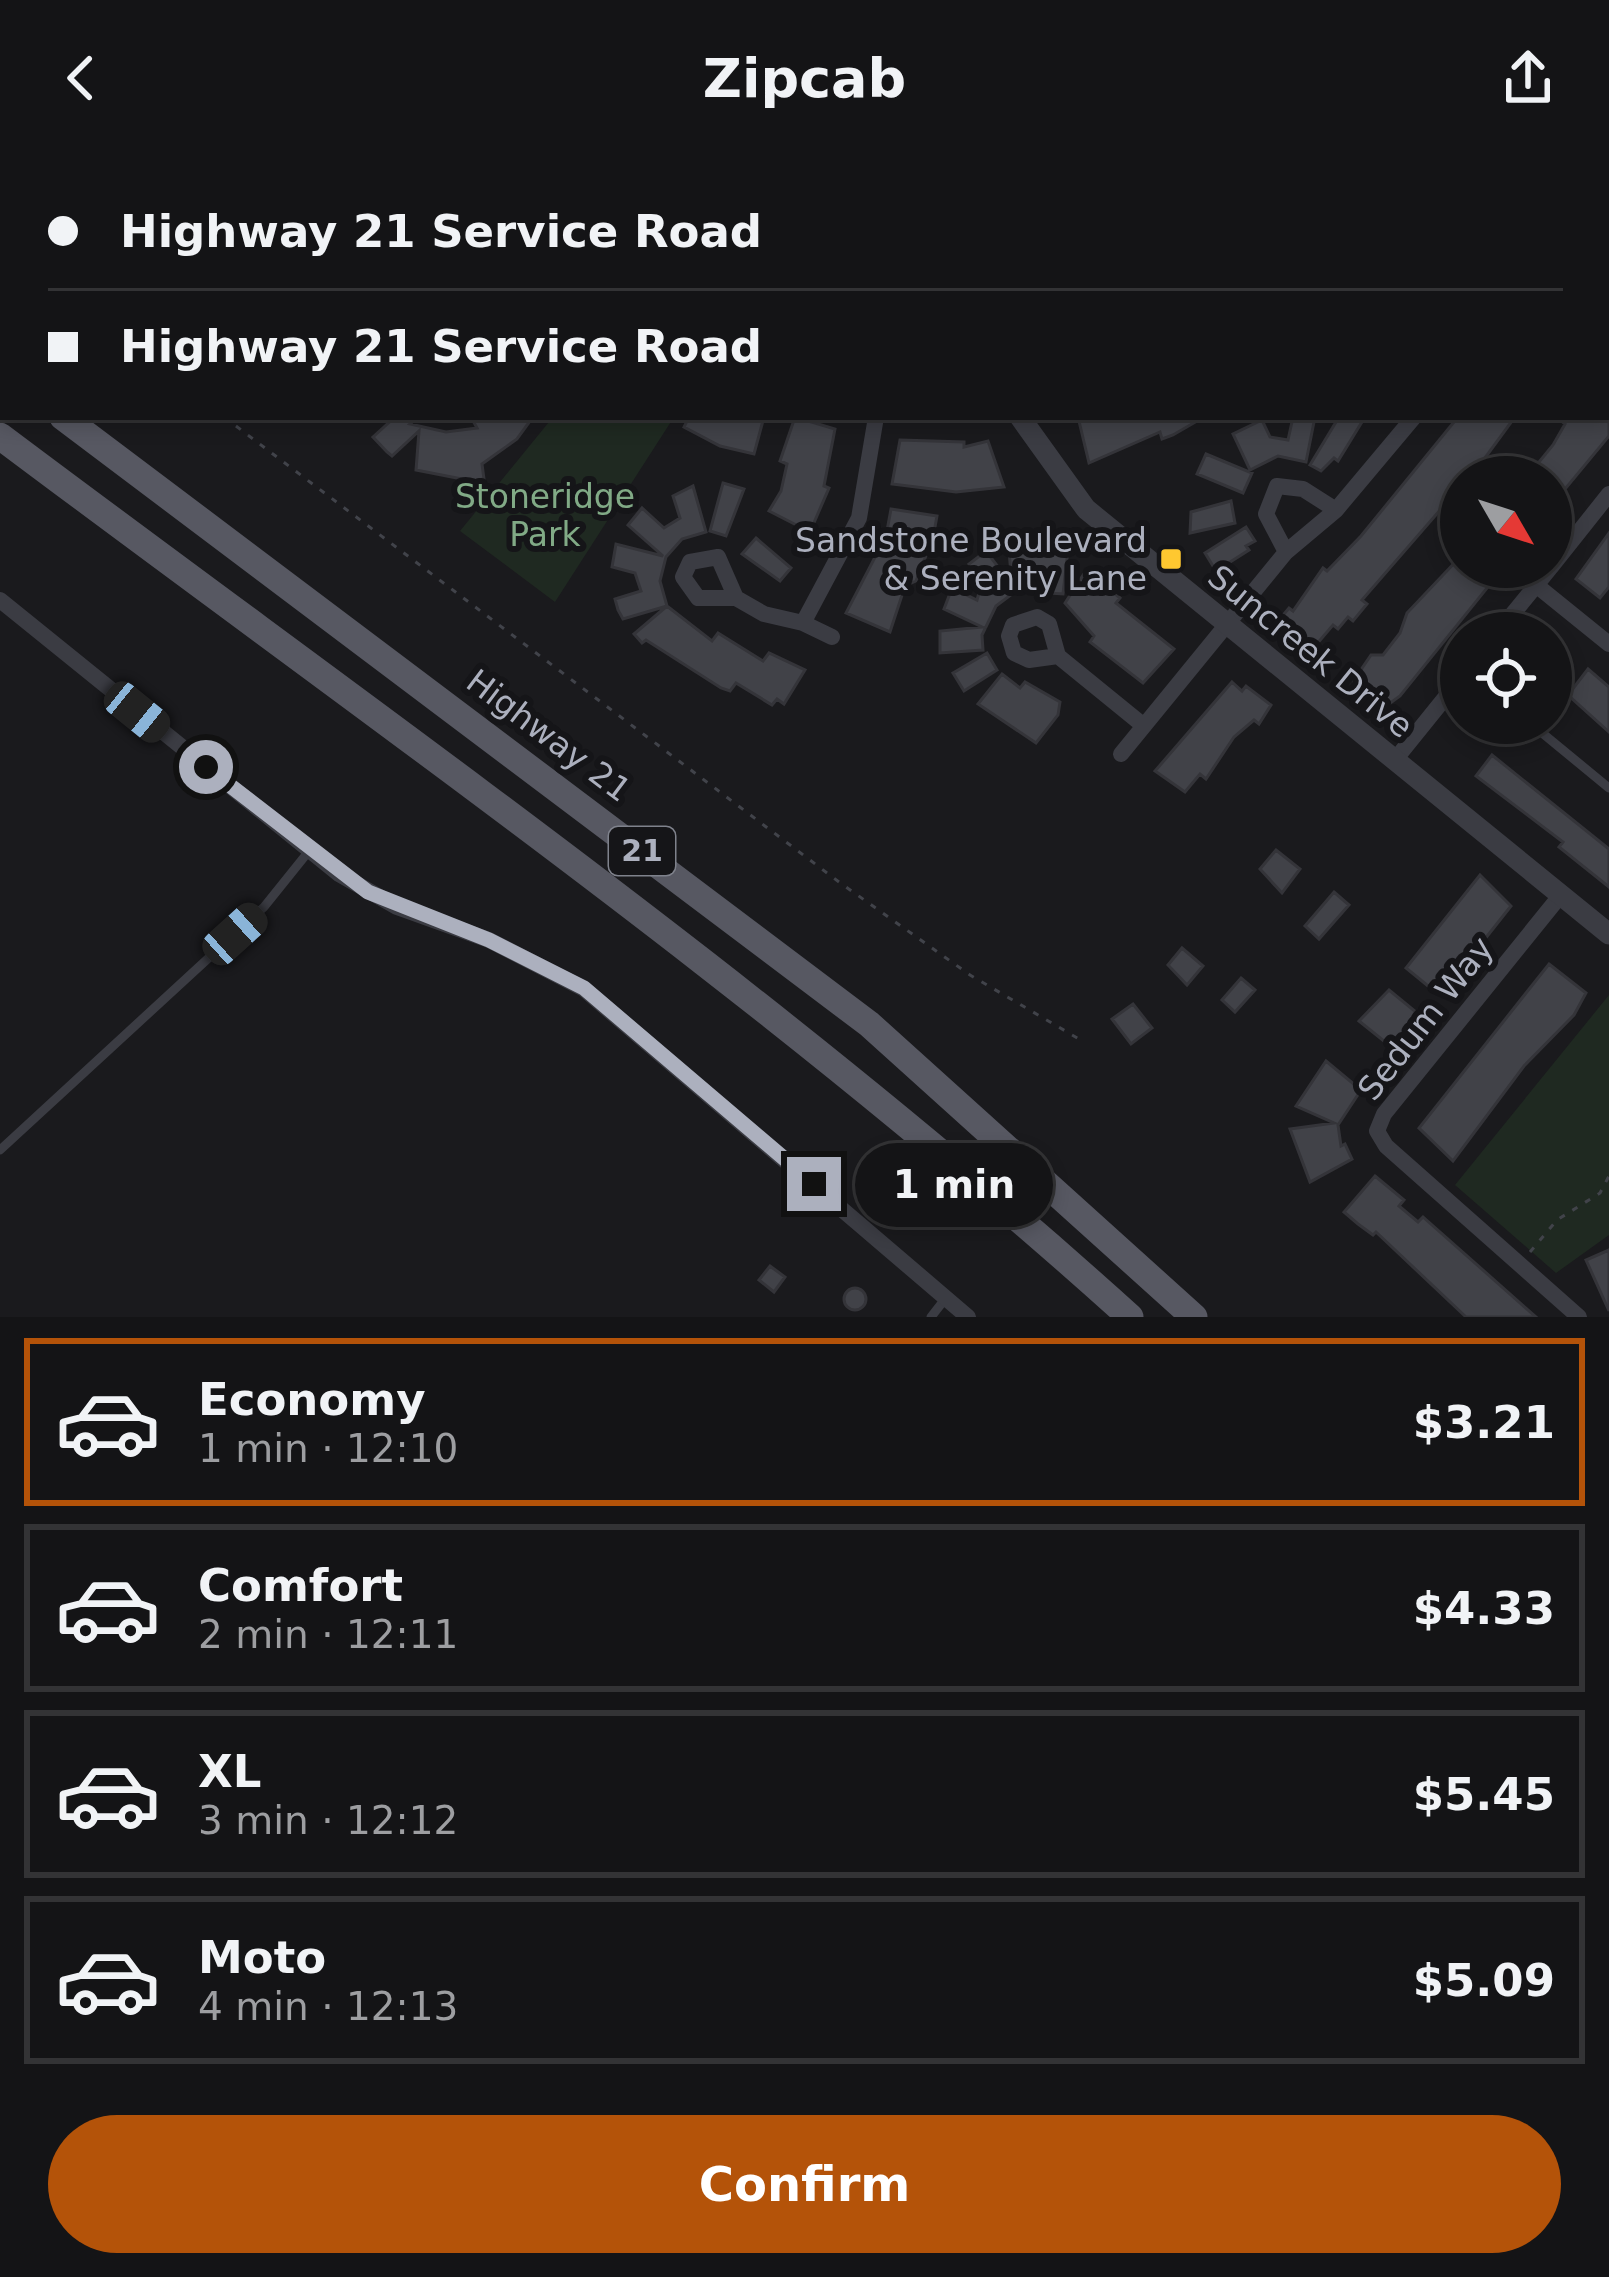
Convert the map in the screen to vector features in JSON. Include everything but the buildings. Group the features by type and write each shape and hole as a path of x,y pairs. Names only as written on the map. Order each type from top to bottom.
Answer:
{"main road":[{"name":"Highway 21","path":"67,420 869,1024 1195,1317"},
{"name":"21","path":"0,436 732,980 913,1125 1130,1317"}],"street":[{"path":"803,623 859,518 875,420"},
{"name":"Suncreek Drive","path":"1022,420 1086,508 1226,627 1609,934"},
{"path":"1121,754 1286,552 1336,510 1411,420"},
{"path":"1286,552 1266,514 1277,486 1304,489 1336,510"},
{"path":"1572,541 1609,494"},
{"path":"1514,612 1534,588"},
{"path":"1539,588 1609,644"},
{"path":"736,598 764,614 803,623 832,637"},
{"path":"0,600 309,851 368,892 489,940 584,988 968,1317"},
{"path":"1058,656 1144,726"},
{"path":"1394,761 1440,704"},
{"name":"Sedum Way","path":"1560,896 1384,1114 1377,1131 1386,1146 1579,1317"}],"lane":[{"path":"1556,744 1609,788"},
{"path":"0,1150 264,907 309,851"},
{"path":"931,1317 945,1299"}],"path":[{"path":"228,420 838,882 970,975 1079,1039"},
{"path":"1529,1253 1557,1220 1600,1193 1609,1176"}],"green space":[{"name":"Stoneridge Park","path":"551,420 672,420 555,602 460,531"},
{"path":"1609,995 1609,1235 1556,1273 1455,1185"}],"place":[{"name":"Sandstone Boulevard & Serenity Lane","path":"1171,559"}],"route":[{"path":"206,767 368,892 489,940 584,988 814,1184"}]}
